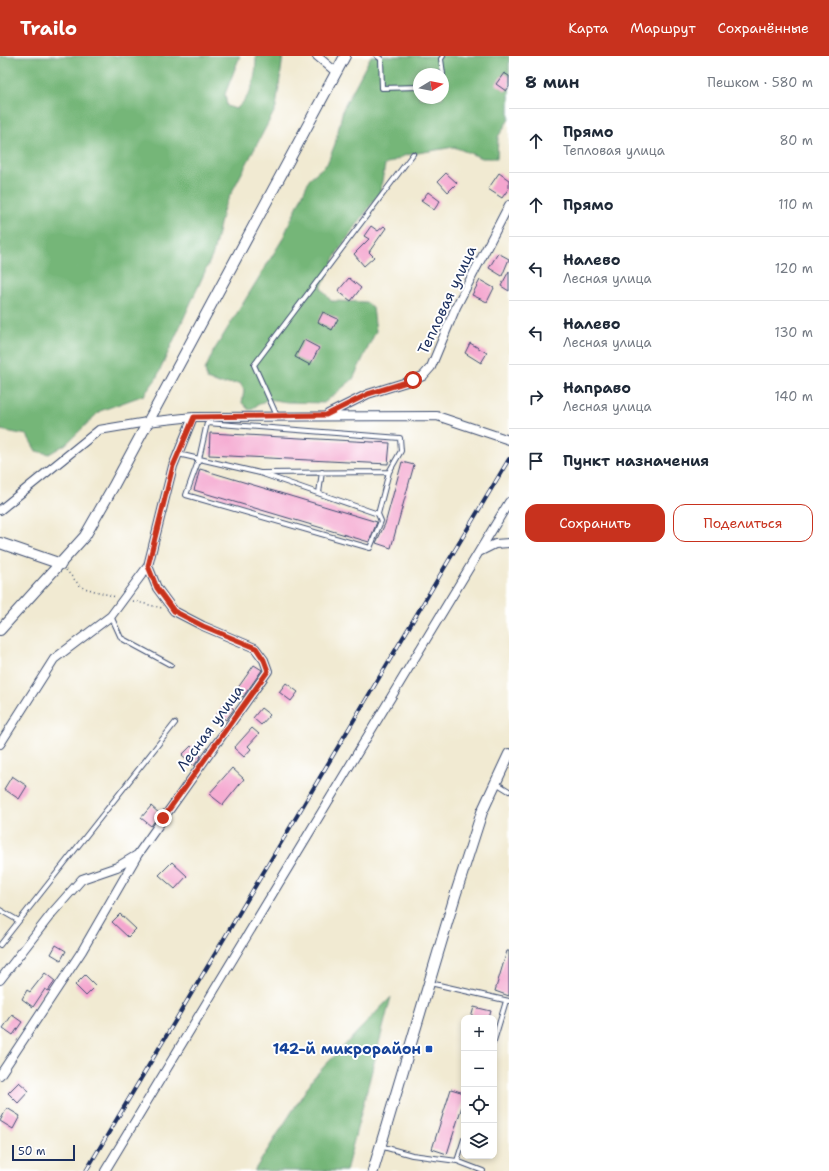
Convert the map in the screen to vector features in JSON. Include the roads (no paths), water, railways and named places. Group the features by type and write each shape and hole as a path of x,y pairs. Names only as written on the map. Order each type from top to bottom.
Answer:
{"street":[{"path":"317,56 336,72"},
{"path":"0,630 85,536 113,487 345,56"},
{"name":"Тепловая улица","path":"326,415 368,394 423,376 431,367 456,307 509,205"},
{"path":"0,510 99,430 147,422 194,417 326,415 437,416 509,440"},
{"path":"0,744 54,659 111,616 148,566 173,466 194,417"},
{"path":"106,1171 509,502"},
{"path":"0,543 61,564"},
{"path":"478,552 495,544 509,543"},
{"name":"Лесная улица","path":"0,1075 82,951 138,854 268,671 264,660 256,648 203,626 174,611 157,588 148,566"},
{"path":"373,1171 455,896 482,812 509,754"},
{"path":"0,980 61,902 82,880 117,867 138,854"}],"lane":[{"path":"377,56 381,59 382,88 413,87"},
{"path":"442,68 441,59 443,56"},
{"path":"277,416 254,365 413,154"},
{"path":"207,423 400,438 400,451 389,472 378,514 381,521 370,548 186,495 199,459 207,423"},
{"path":"178,454 260,472 378,514"},
{"path":"260,472 389,472"},
{"path":"318,493 322,472"},
{"path":"111,616 121,638 171,665"},
{"path":"0,945 175,723"},
{"path":"496,783 509,791"},
{"path":"0,910 18,921"},
{"path":"429,982 507,1001 497,1032"},
{"path":"380,1145 412,1155 457,1161 483,1171"},
{"path":"457,1161 461,1148"}],"railway":[{"path":"86,1171 509,459"}],"place":[{"name":"142-й микрорайон","path":"429,1049"}]}
